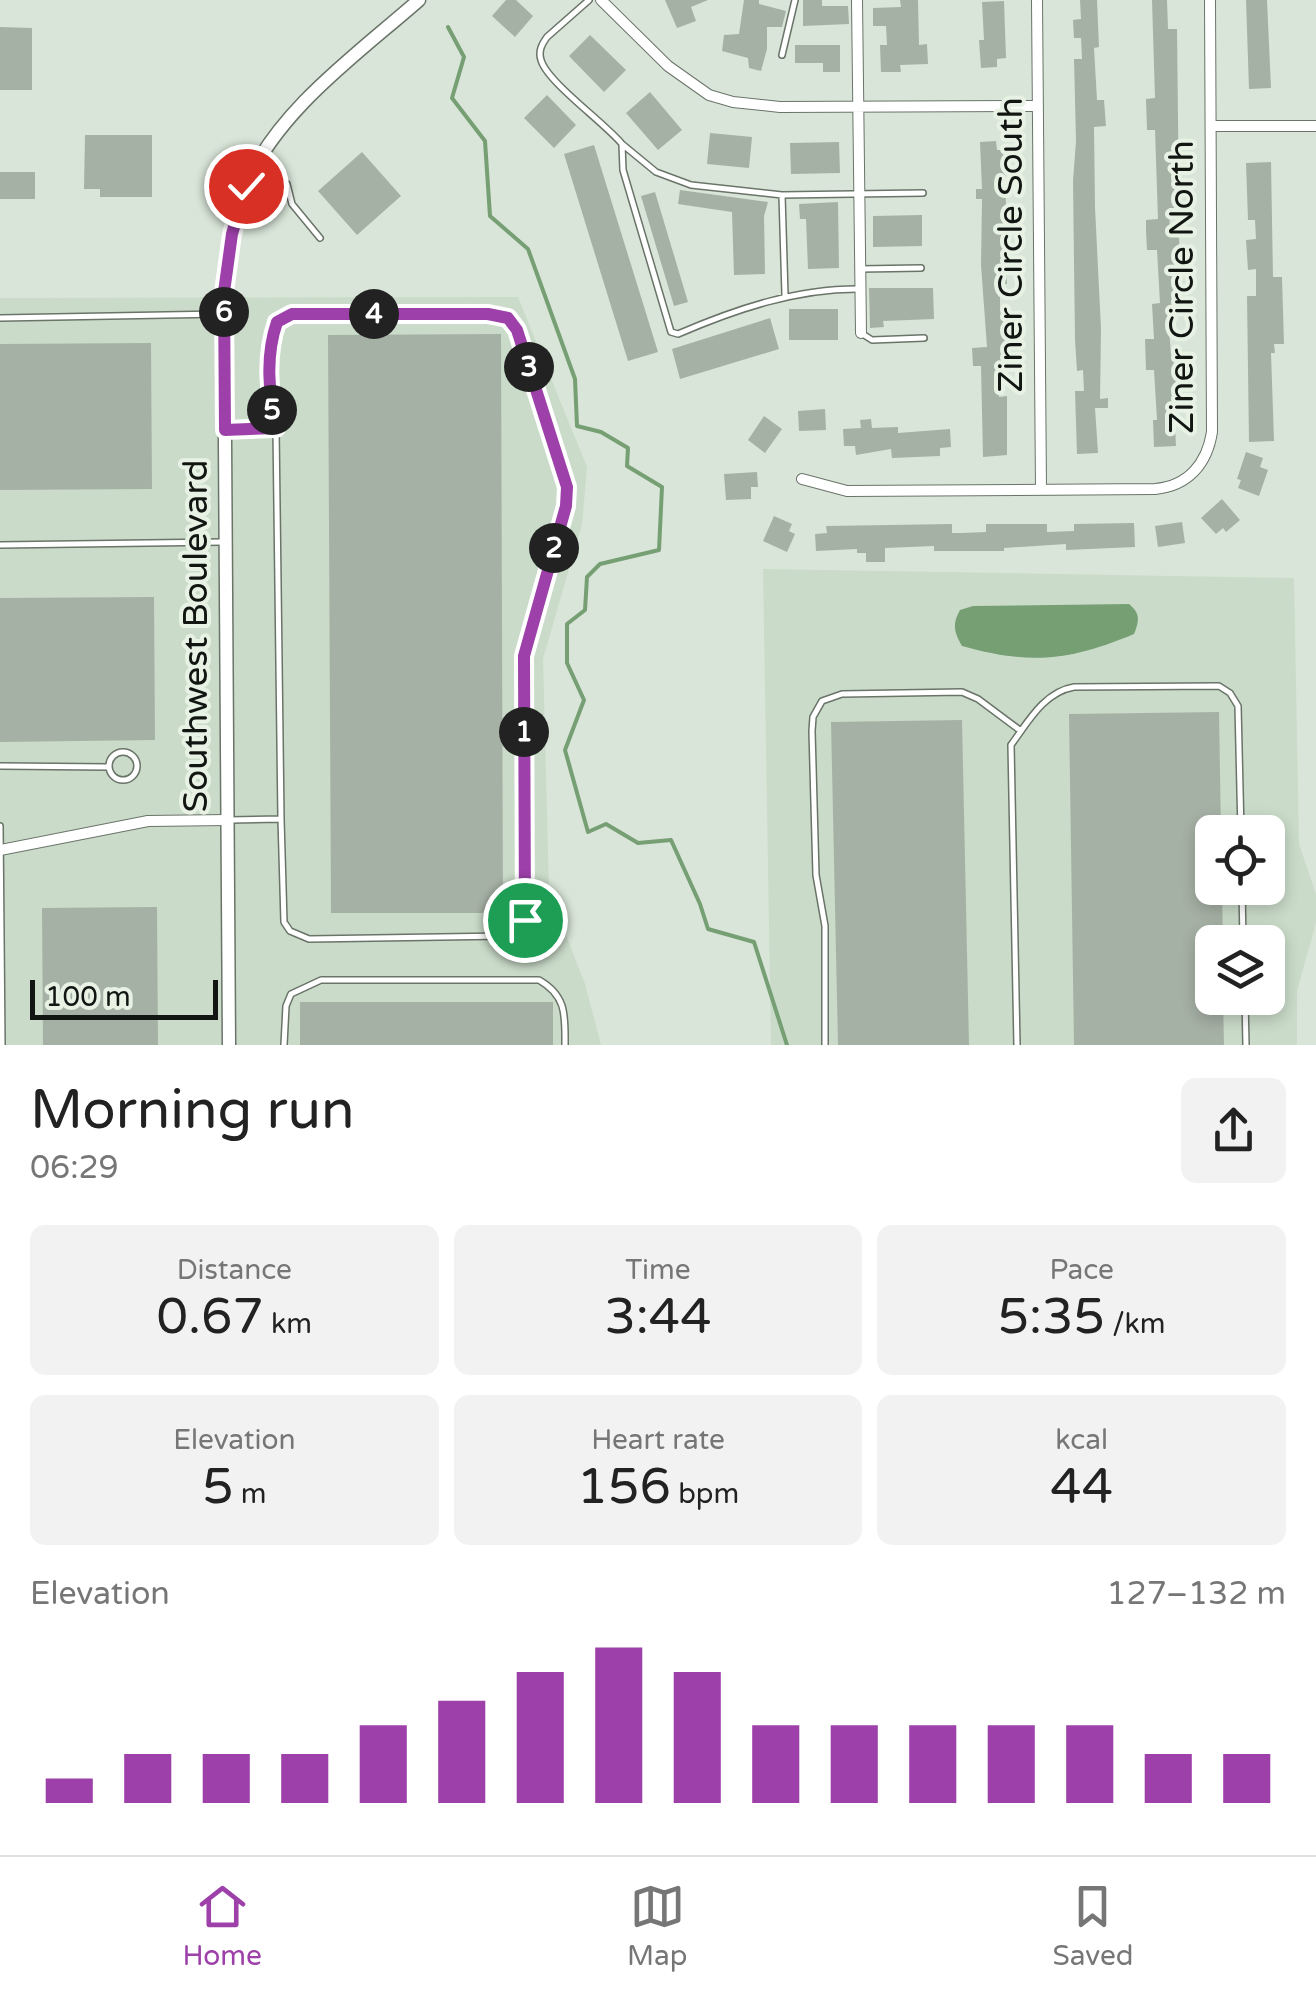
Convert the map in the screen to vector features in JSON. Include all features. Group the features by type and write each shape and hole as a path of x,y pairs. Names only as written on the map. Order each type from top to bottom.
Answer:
{"street":[{"name":"Southwest Boulevard","path":"229,1045 224,314 232,234 254,169 280,131 309,98 418,0"},
{"path":"601,0 668,66 709,95 733,102 769,107 1038,106"},
{"path":"856,0 861,334"},
{"name":"Ziner Circle South","path":"1037,0 1040,490"},
{"name":"Ziner Circle North","path":"1040,490 1166,488 1183,481 1204,460 1212,432 1210,0"},
{"path":"1210,126 1316,126"},
{"path":"802,479 846,491 1040,490"},
{"path":"0,850 148,822 227,820"}],"lane":[{"path":"589,0 547,37 540,57 552,76 656,172 674,181 782,194 923,193"},
{"path":"782,56 795,0"},
{"path":"622,144 623,170 671,332 678,334 785,296 830,288 861,289"},
{"path":"287,184 292,204 320,238"},
{"path":"782,194 785,296"},
{"path":"860,268 921,268"},
{"path":"0,318 224,314"},
{"path":"292,314 508,318 517,330 567,487 566,506 524,656 525,920 520,931 505,936 309,939 290,932 284,922 281,819 276,428 268,346 277,322 292,314"},
{"path":"861,334 872,340 924,338"},
{"path":"225,430 276,428"},
{"path":"0,545 226,542"},
{"path":"1018,1045 1010,745 1040,706 1060,689 1219,686 1230,693 1238,706 1241,815"},
{"path":"825,1045 824,926 816,874 812,731 813,717 822,701 842,694 962,692 1021,731"},
{"path":"120,752 133,756 137,764 132,777 124,780 115,778 109,767 120,752"},
{"path":"0,766 109,767"},
{"path":"227,820 281,819"},
{"path":"0,826 2,1045"},
{"path":"284,1045 286,1006 291,994 321,980 539,980 562,1001 566,1012 565,1045"},
{"path":"1245,1015 1246,1045"}],"shaded area":[{"path":"518,297 587,467 582,524 543,659 549,891 585,984 601,1045 0,1045 0,298"},
{"path":"763,569 1294,578 1299,844 1316,894 1316,923 1297,991 1297,1045 771,1045"},
{"path":"1129,604 1138,618 1134,634 1069,655 1029,658 986,652 962,646 955,628 960,610 973,606"}],"building":[{"path":"506,0 516,0 533,16 515,37 492,16"},
{"path":"665,0 708,0 691,7 696,21 677,28"},
{"path":"744,0 759,0 759,4 786,11 782,27 767,27 761,71 749,68 748,58 722,51 724,35 739,34"},
{"path":"803,0 822,0 822,6 848,6 849,24 803,26"},
{"path":"900,0 918,0 919,45 927,44 928,64 900,65 901,72 881,72 880,45 887,45 886,26 873,26 873,8 901,7"},
{"path":"1080,0 1097,0 1097,100 1104,100 1106,126 1094,127 1100,399 1108,398 1108,408 1095,408 1098,453 1077,454 1075,391 1084,391 1083,370 1077,371 1075,340 1074,59 1082,59 1081,38 1074,38 1073,20 1081,19"},
{"path":"1152,0 1167,0 1168,29 1177,29 1179,208 1169,208 1170,231 1179,231 1180,287 1176,287 1177,315 1168,315 1171,355 1180,355 1181,408 1174,408 1176,446 1154,447 1154,370 1146,370 1145,339 1154,339 1152,304 1160,303 1157,250 1147,250 1146,231 1146,220 1158,219 1155,130 1147,130 1146,99 1155,98"},
{"path":"1246,0 1267,0 1271,88 1249,89"},
{"path":"1004,1 1006,58 997,59 997,67 981,68 982,2"},
{"path":"0,27 32,28 32,90 0,90"},
{"path":"590,35 626,70 604,92 569,56"},
{"path":"795,45 840,45 840,72 823,72 823,63 795,63"},
{"path":"650,92 682,130 658,150 626,113"},
{"path":"547,95 576,125 554,148 524,118"},
{"path":"710,133 752,137 749,168 707,164"},
{"path":"85,135 152,135 152,197 100,197 100,189 84,189"},
{"path":"996,141 997,150 1005,150 1006,207 1002,207 1007,284 1000,284 1000,307 1007,307 1007,364 998,365 998,375 999,397 1007,396 1007,455 983,457 981,366 973,366 972,348 987,347 981,265 982,199 976,199 976,189 982,189 980,142"},
{"path":"839,142 840,173 791,174 790,143"},
{"path":"594,145 658,352 628,361 564,154"},
{"path":"362,152 401,196 357,235 318,191"},
{"path":"1271,162 1273,277 1282,277 1284,344 1274,344 1275,353 1271,353 1274,441 1249,442 1247,296 1256,296 1256,269 1248,270 1246,240 1256,239 1255,220 1248,220 1246,163"},
{"path":"0,172 35,172 35,199 0,199"},
{"path":"680,190 768,202 764,216 765,274 734,275 732,212 678,204"},
{"path":"655,192 688,302 674,306 641,196"},
{"path":"838,202 839,268 808,269 806,219 800,219 799,204"},
{"path":"922,215 922,246 873,247 873,216"},
{"path":"869,288 933,288 934,319 883,321 884,327 870,328"},
{"path":"789,309 838,309 838,340 789,340"},
{"path":"770,318 779,349 680,379 672,349"},
{"path":"501,334 503,913 331,913 328,335"},
{"path":"151,343 152,489 0,490 0,344"},
{"path":"825,409 826,430 799,431 798,411"},
{"path":"764,416 782,429 765,453 748,440"},
{"path":"871,419 872,428 898,427 898,433 950,429 951,447 940,448 940,456 892,458 891,449 856,455 855,446 844,446 843,429 861,428 860,420"},
{"path":"1246,452 1263,458 1260,467 1268,470 1259,496 1238,488"},
{"path":"757,472 758,487 751,487 751,499 726,500 724,474"},
{"path":"1222,499 1240,520 1226,532 1223,528 1216,534 1201,518"},
{"path":"774,516 792,524 789,531 795,534 787,552 763,541"},
{"path":"1182,522 1185,543 1158,547 1155,526"},
{"path":"1134,523 1135,547 1066,550 1066,544 1004,551 934,551 934,546 885,548 885,562 866,562 866,553 857,553 857,549 816,551 815,534 827,533 826,526 952,524 952,533 961,533 986,532 986,524 1047,524 1047,532 1074,531 1074,524"},
{"path":"154,597 155,740 0,742 0,598"},
{"path":"1219,712 1221,815 1195,815 1195,905 1222,905 1223,925 1195,925 1195,1015 1223,1015 1224,1045 1074,1045 1069,714"},
{"path":"962,720 969,1045 838,1045 831,722"},
{"path":"157,907 158,1045 43,1045 42,908"},
{"path":"300,1002 553,1002 553,1045 300,1045"}],"waterway":[{"path":"448,27 464,57 452,98 485,141 490,216 528,249 575,379 577,426 601,432 628,448 627,466 662,487 659,550 600,564 587,577 585,610 567,624 567,663 584,700 565,750 588,832 606,824 638,843 671,840 708,929 754,942 787,1045"}],"route":[{"path":"246,186 232,234 224,292 225,430 276,428 268,346 277,322 292,314 488,314 508,318 517,330 567,487 566,506 524,656 525,920"}]}
